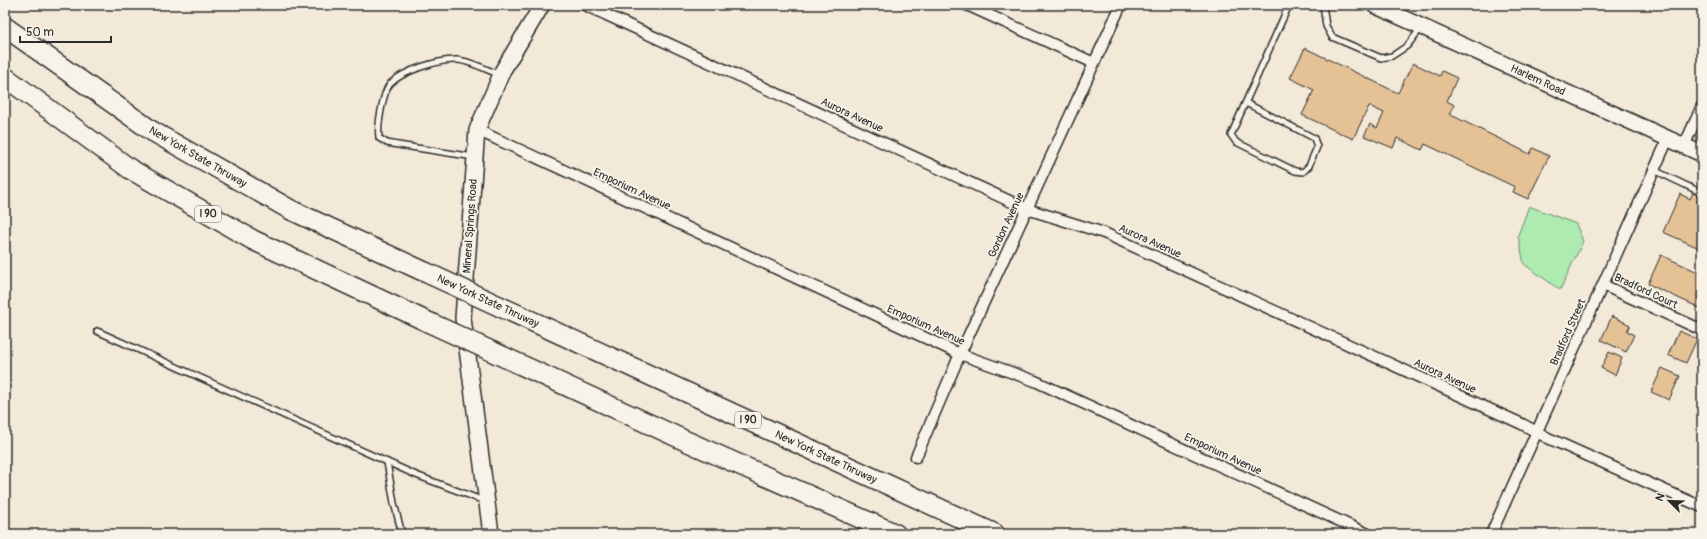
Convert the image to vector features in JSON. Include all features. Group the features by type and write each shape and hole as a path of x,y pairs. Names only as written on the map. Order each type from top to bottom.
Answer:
{"highway":[{"name":"New York State Thruway","path":"5,27 152,131 291,210 994,534"},
{"name":"I 90","path":"5,77 130,169 253,240 686,441 896,534"}],"street":[{"name":"Mineral Springs Road","path":"491,534 463,318 477,130 501,75 542,5"},
{"name":"Aurora Avenue","path":"585,5 1027,209 1104,233 1702,507"},
{"path":"967,5 1094,63"},
{"name":"Gordon Avenue","path":"916,457 960,354 1121,5"},
{"name":"Harlem Road","path":"1374,5 1702,154"},
{"path":"1684,146 1702,106"},
{"name":"Emporium Avenue","path":"477,130 960,354 1035,382 1368,534"},
{"name":"Bradford Street","path":"1490,534 1668,139"},
{"name":"Bradford Court","path":"1603,285 1702,330"}],"lane":[{"path":"1246,103 1314,138 1317,147 1309,166 1303,172 1294,171 1236,142 1231,135 1289,5"},
{"path":"1323,5 1326,26 1332,36 1381,58 1392,56 1407,46 1422,27"},
{"path":"475,157 387,143 379,138 378,130 386,89 391,82 401,76 436,62 458,60 501,75"},
{"path":"1654,170 1702,193"},
{"path":"97,331 416,475 487,502"},
{"path":"387,462 394,503 402,534"}],"green space":[{"path":"1529,206 1576,224 1583,241 1560,290 1524,264 1518,235"}],"building":[{"path":"1305,48 1398,93 1413,63 1440,76 1442,71 1457,78 1447,101 1454,105 1449,114 1530,154 1533,148 1549,156 1528,199 1513,192 1515,187 1425,144 1422,150 1397,138 1393,148 1364,136 1370,124 1377,128 1384,113 1369,106 1353,139 1302,115 1314,90 1290,78"},
{"path":"1693,193 1700,196 1697,202 1702,204 1702,241 1699,248 1663,232 1680,194 1690,199"},
{"path":"1661,255 1702,274 1702,309 1648,284"},
{"path":"1612,316 1630,325 1627,331 1634,335 1626,352 1601,340"},
{"path":"1679,331 1697,339 1686,363 1668,355"},
{"path":"1609,352 1622,358 1615,375 1601,368"},
{"path":"1662,368 1680,376 1669,400 1651,392"}]}
